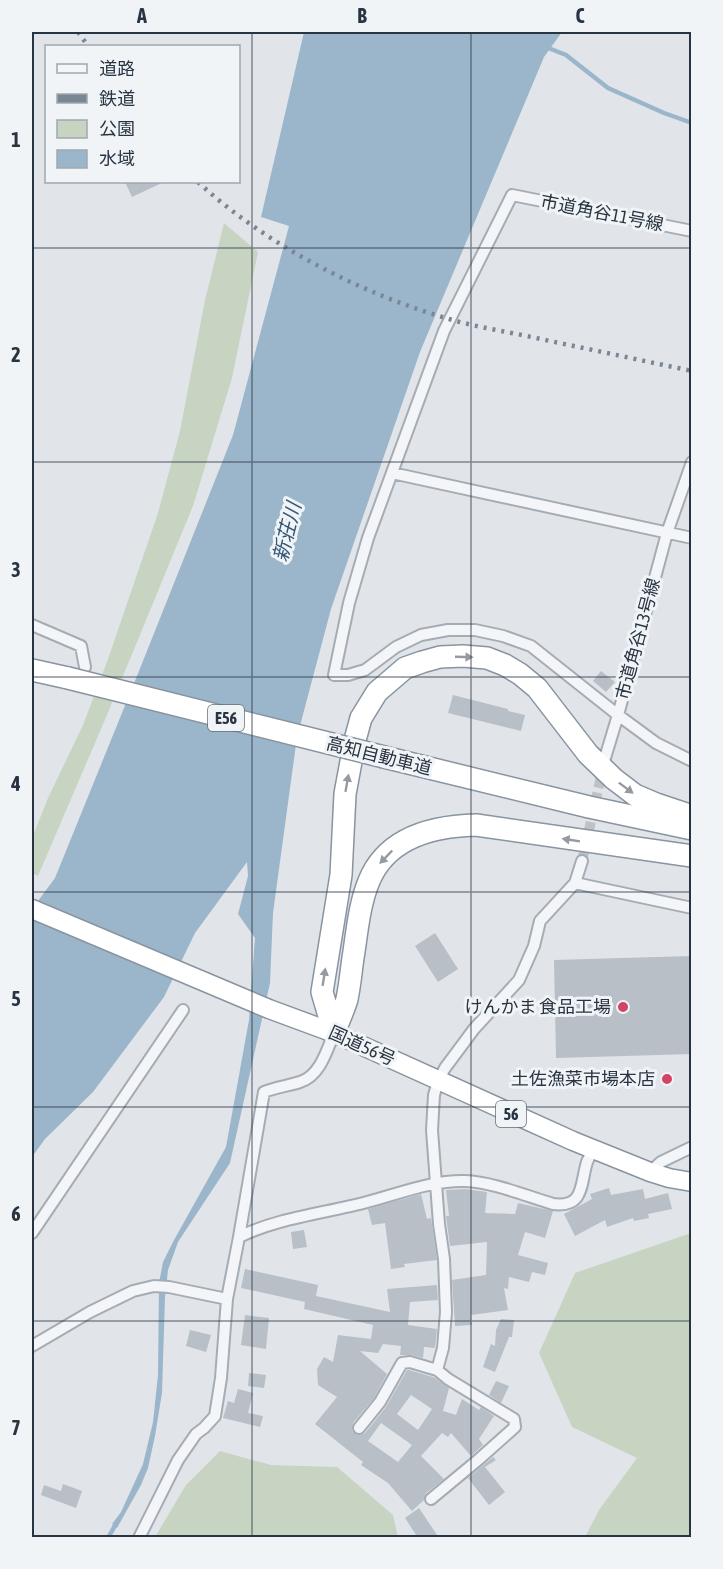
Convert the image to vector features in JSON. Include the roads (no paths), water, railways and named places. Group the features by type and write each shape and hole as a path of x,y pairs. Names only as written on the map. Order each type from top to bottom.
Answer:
{"highway":[{"path":"334,1033 322,992 341,875 345,794 355,740 361,718 377,692 405,668 440,657 462,656 487,658 505,665 537,688 588,754 614,779 635,795 692,816"},
{"name":"E56","path":"32,670 77,673"},
{"name":"高知自動車道","path":"77,673 384,757 589,807 692,829"},
{"path":"334,1033 347,999 359,922 369,880 388,852 401,842 419,834 447,827 476,825 692,856"},
{"name":"国道56号","path":"32,909 269,1009 334,1033 593,1149 650,1172 692,1182"}],"street":[{"name":"市道角谷11号線","path":"392,473 444,331 513,195 692,231"},
{"name":"市道角谷13号線","path":"392,473 368,538 349,603 334,675 348,675 365,670 396,647 421,635 448,630 475,630 503,636 531,646 618,715 667,533 692,462"},
{"path":"392,473 692,538"},
{"path":"32,625 81,646 77,673"},
{"path":"605,758 618,715 656,743 692,761"},
{"path":"436,1370 443,1348 446,1312 444,1259 435,1184 432,1130 434,1095 438,1081 474,1029 519,980 534,946 540,921 575,883 582,861"},
{"path":"575,883 692,908"},
{"path":"32,1233 183,1010"},
{"path":"139,1538 177,1460 192,1439 214,1416 227,1299 264,1092 308,1079 319,1066 334,1033"},
{"path":"650,1172 661,1162 692,1147"},
{"path":"239,1237 257,1228 366,1203 435,1184 463,1181 484,1183 562,1205 570,1203 580,1194 587,1162 593,1149"},
{"path":"32,1346 101,1306 133,1291 154,1286 170,1287 227,1299"},
{"path":"359,1428 380,1402 402,1363 410,1362 436,1370 514,1419 515,1427 431,1498"}],"water":[{"name":"新荘川","path":"304,32 562,32 544,57 420,352 331,609 297,737 273,913 270,983 230,1163 178,1242 168,1270 162,1393 155,1436 148,1468 141,1485 117,1528 112,1524 121,1512 143,1464 153,1422 158,1375 159,1283 163,1262 226,1147 249,1020 255,938 238,914 248,876 247,862 195,933 164,997 93,1092 45,1139 32,1157 32,909 55,878 233,435 289,226 261,217"}],"waterway":[{"path":"546,47 566,55 608,88 692,123"},
{"path":"108,1538 117,1522"}],"tunnel":[{"path":"582,861 603,768"}],"railway":[{"path":"78,32 87,45"},
{"path":"199,183 225,205 286,248 387,298 466,323 692,371"}],"place":[{"name":"けんかま 食品工場","path":"623,1007"},
{"name":"土佐漁菜市場本店","path":"667,1079"}]}
